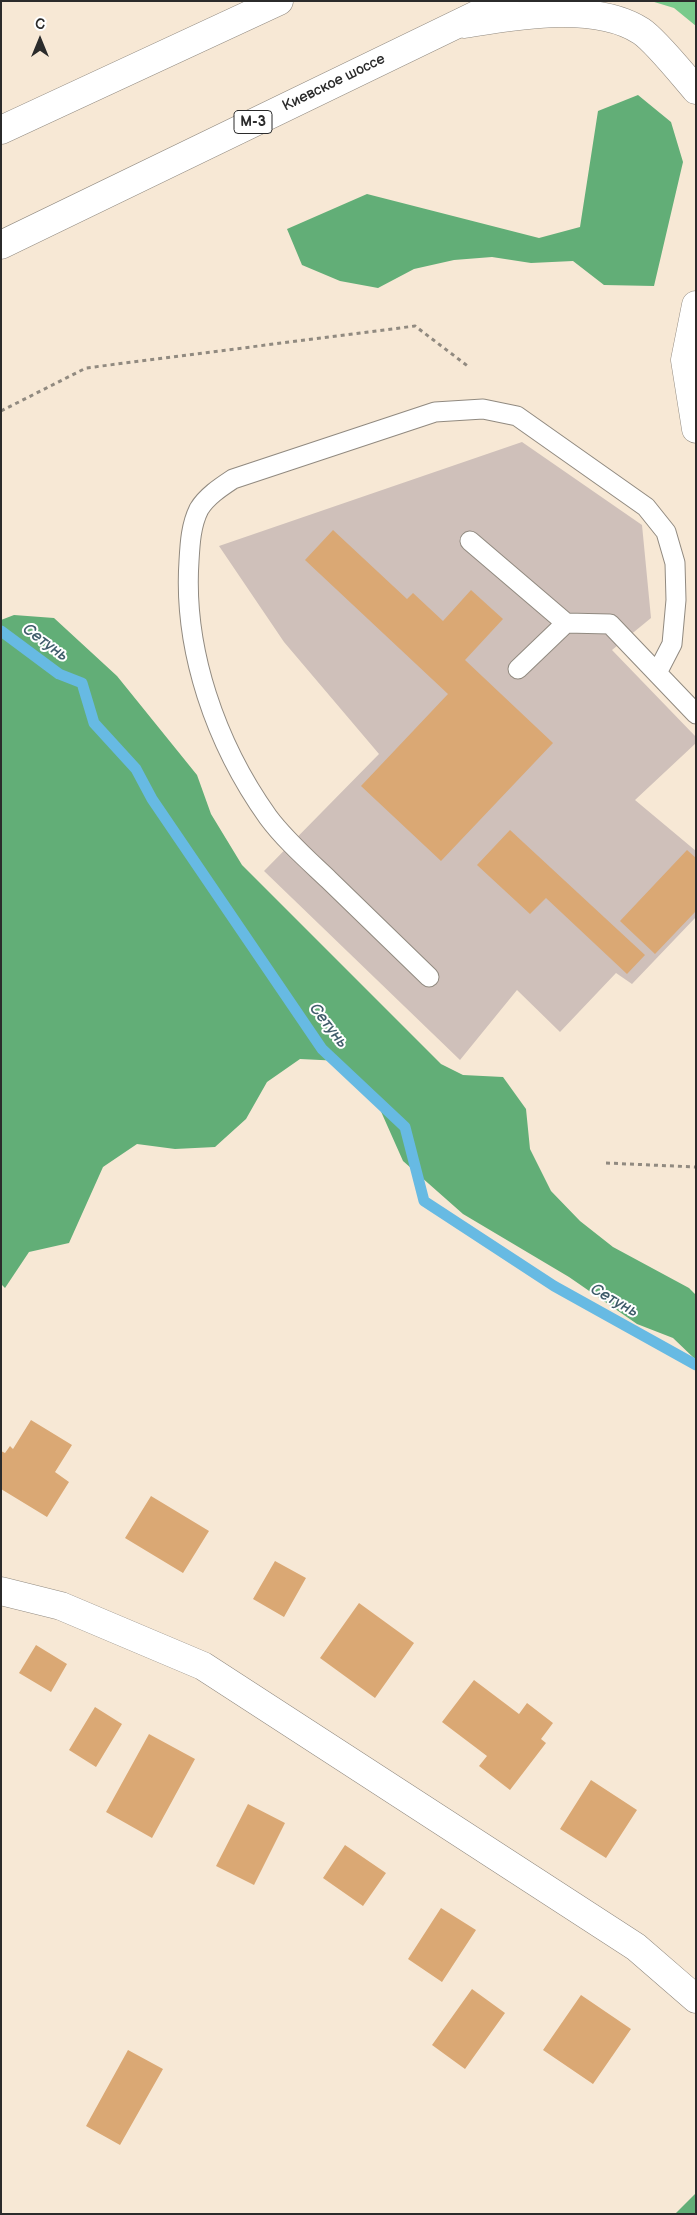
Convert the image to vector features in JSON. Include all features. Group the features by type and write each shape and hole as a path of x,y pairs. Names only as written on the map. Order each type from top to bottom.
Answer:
{"main road":[{"path":"1,130 280,1"},
{"name":"Киевское шоссе","path":"1,245 505,1"},
{"path":"450,27 504,18 582,13 622,21 643,32 696,90"},
{"path":"696,305 685,360 696,429"},
{"path":"1,1591 61,1606 203,1666 636,1946 696,1999"}],"lane":[{"path":"429,977 291,843 268,817 241,772 216,720 195,656 187,590 190,535 200,509 216,490 233,479 435,412 483,408 517,416 646,507 666,532 675,563 676,600 672,644 657,673"},
{"path":"470,541 566,623 610,624 696,714"},
{"path":"518,669 566,623"}],"path":[{"path":"1,411 86,368 415,326 469,367"},
{"path":"606,1163 696,1167"}],"shaded area":[{"path":"522,442 642,525 651,618 612,650 696,737 696,743 635,800 696,851 696,917 632,984 616,973 560,1032 517,990 460,1060 264,871 379,754 284,642 219,546"}],"green space":[{"path":"651,1 696,1 696,26 674,8"},
{"path":"638,95 671,122 683,162 654,286 604,285 573,261 531,263 492,257 454,260 414,269 378,288 340,281 302,265 287,229 367,194 539,238 580,227 598,111"},
{"path":"14,615 54,618 117,676 197,775 211,814 242,865 441,1064 463,1075 503,1077 526,1109 530,1149 551,1191 580,1221 613,1247 689,1288 696,1295 696,1360 673,1338 637,1324 569,1277 463,1214 403,1161 371,1089 341,1061 300,1059 267,1082 246,1119 215,1147 175,1149 137,1144 103,1167 69,1243 29,1252 5,1288 1,1284 1,620"},
{"path":"696,2193 696,2214 675,2214"}],"building":[{"path":"333,530 407,599 413,593 443,621 471,590 503,619 465,660 553,743 441,861 361,786 448,694 305,560"},
{"path":"510,830 645,955 627,974 546,898 530,914 477,865"},
{"path":"687,850 696,858 696,911 655,954 620,921"},
{"path":"31,1420 72,1445 55,1472 69,1482 47,1517 1,1489 1,1451 5,1453 10,1446 13,1449"},
{"path":"151,1496 209,1531 183,1573 125,1538"},
{"path":"275,1561 306,1578 284,1617 253,1599"},
{"path":"359,1603 414,1643 375,1698 320,1658"},
{"path":"36,1645 67,1664 51,1692 19,1673"},
{"path":"474,1680 519,1714 527,1703 553,1723 541,1739 546,1743 510,1790 479,1766 487,1756 442,1722"},
{"path":"95,1707 122,1724 96,1767 69,1750"},
{"path":"149,1734 195,1759 152,1838 106,1812"},
{"path":"591,1780 637,1810 606,1858 560,1829"},
{"path":"248,1804 285,1823 254,1885 216,1866"},
{"path":"345,1845 386,1873 363,1906 323,1878"},
{"path":"441,1908 476,1930 442,1982 408,1959"},
{"path":"472,1989 505,2013 465,2069 432,2045"},
{"path":"581,1995 631,2029 593,2084 543,2050"},
{"path":"128,2050 163,2069 120,2145 86,2126"}],"waterway":[{"name":"Сетунь","path":"1,631 59,674 82,683 94,723 136,769 152,799 322,1049 405,1127 424,1201 554,1286 696,1365"}]}
